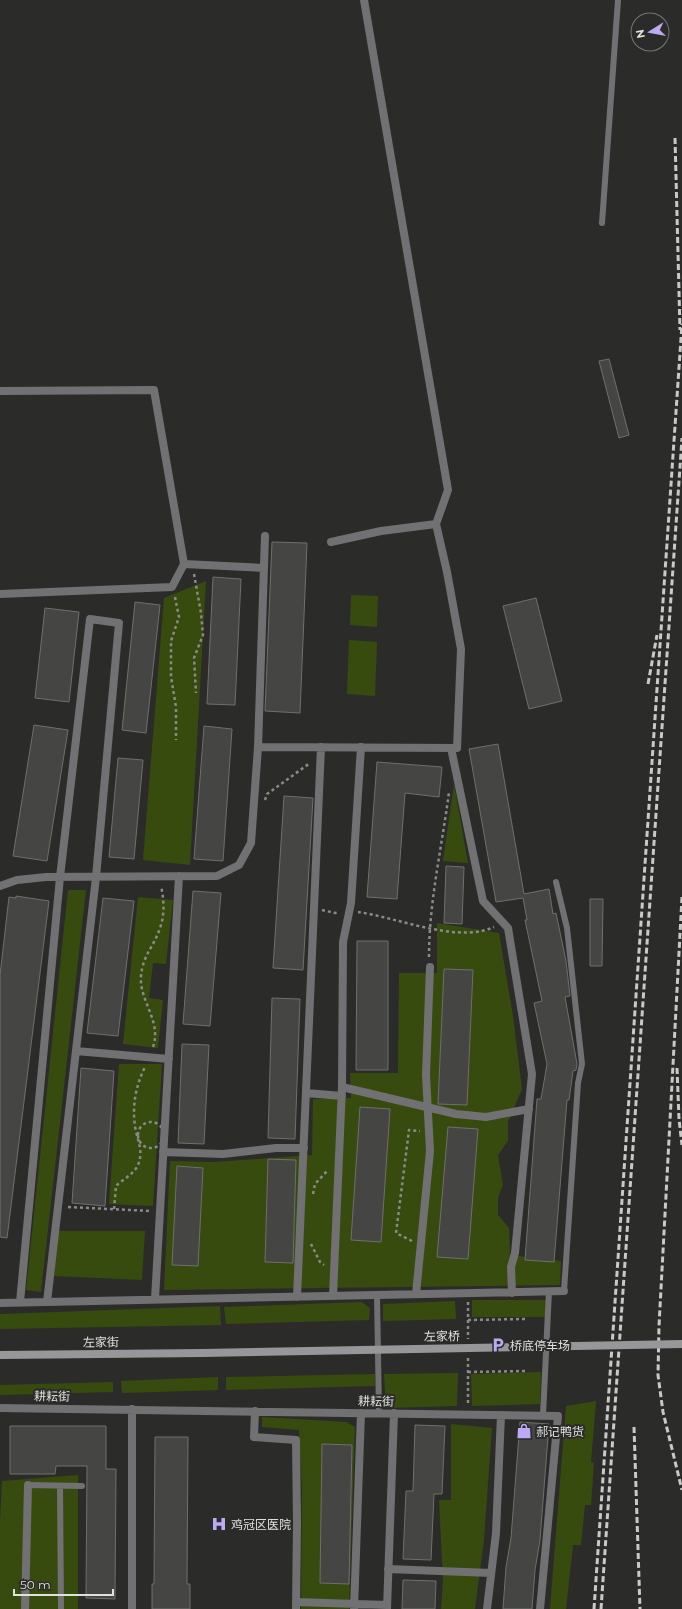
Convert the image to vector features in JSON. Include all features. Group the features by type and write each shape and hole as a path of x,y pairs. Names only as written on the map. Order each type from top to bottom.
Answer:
{"main road":[{"name":"左家桥","path":"202,1353 682,1344"},
{"name":"左家街","path":"0,1355 202,1353"}],"street":[{"path":"258,747 457,748 462,649 436,524 448,490 364,0"},
{"path":"0,391 154,390 188,564 172,587 0,594"},
{"path":"331,542 381,531 436,524"},
{"path":"0,886 17,880 46,877 217,876 239,865 251,843 258,747 265,536"},
{"path":"188,564 264,568"},
{"path":"20,1302 60,877 90,619 119,623 96,877 47,1302"},
{"path":"297,1297 321,747"},
{"path":"334,1296 342,1092 343,942 349,911 361,747"},
{"path":"451,748 483,901 508,928 532,1074 515,1254 511,1267 512,1292"},
{"path":"155,1300 179,876"},
{"path":"416,1294 430,1151 426,1075 430,967"},
{"path":"76,1051 168,1059"},
{"path":"306,1093 342,1092 456,1114 486,1117 529,1109"},
{"path":"163,1152 223,1154 276,1148 304,1148"},
{"path":"0,1303 564,1291"},
{"name":"耕耘街","path":"0,1408 558,1416 540,1609"},
{"path":"132,1410 132,1609"},
{"path":"255,1411 254,1437 296,1440 296,1606 354,1607 387,1607 394,1413"},
{"path":"354,1607 361,1413"},
{"path":"487,1609 496,1533 501,1415"},
{"path":"25,1609 28,1485"},
{"path":"388,1569 491,1572"}],"lane":[{"path":"602,223 618,0"},
{"path":"556,882 567,928 582,1064 578,1083 564,1291"},
{"path":"543,1415 550,1291"},
{"path":"377,1295 379,1413"},
{"path":"28,1485 82,1486"},
{"path":"60,1486 61,1609"}],"path":[{"path":"188,564 201,613 203,635 194,658 196,694"},
{"path":"172,587 180,617 171,641 171,677 176,707 176,740"},
{"path":"314,908 335,913 349,911 378,915 429,929 450,931 463,932 488,930 503,923"},
{"path":"149,1122 153,1122 157,1123 163,1129 164,1138 160,1145 147,1148 140,1142 138,1134 141,1126 149,1122"},
{"path":"421,1246 396,1233 409,1130 429,1133"},
{"path":"313,1197 314,1184 340,1159"},
{"path":"58,1207 160,1212"},
{"path":"310,1238 311,1245 320,1262 334,1275"},
{"path":"468,1320 525,1319"},
{"path":"468,1372 526,1371"}],"green space":[{"path":"206,581 190,865 143,860 164,598"},
{"path":"351,595 378,596 377,627 350,625"},
{"path":"349,640 377,642 375,696 347,694"},
{"path":"454,784 468,863 443,861"},
{"path":"68,890 86,890 41,1292 26,1290"},
{"path":"138,897 173,900 166,964 153,963 149,998 163,1000 158,1048 123,1044"},
{"path":"437,923 499,933 513,1016 522,1089 508,1122 508,1141 498,1155 503,1185 498,1198 498,1215 509,1228 510,1255 561,1261 560,1285 164,1290 170,1161 216,1162 312,1155 313,1099 351,1098 350,1073 398,1073 399,973 437,973","holes":["444,969 473,971 467,1105 438,1103","360,1107 390,1109 381,1242 351,1239","448,1127 478,1129 467,1259 437,1256","268,1159 296,1161 292,1263 265,1262","177,1166 203,1168 198,1266 172,1265"]},
{"path":"119,1064 162,1064 153,1206 109,1204"},
{"path":"58,1231 145,1231 142,1280 54,1276"},
{"path":"472,1300 546,1300 545,1317 472,1317"},
{"path":"455,1301 456,1319 383,1321 383,1304"},
{"path":"362,1302 370,1308 369,1320 226,1324 224,1307"},
{"path":"220,1306 221,1325 0,1329 0,1314"},
{"path":"541,1372 540,1404 472,1406 471,1374"},
{"path":"458,1373 457,1406 386,1408 384,1374"},
{"path":"375,1374 375,1386 226,1390 226,1377"},
{"path":"218,1377 218,1390 122,1393 121,1381"},
{"path":"113,1382 113,1392 0,1395 0,1385"},
{"path":"596,1401 591,1462 594,1463 591,1505 585,1505 581,1545 573,1545 566,1609 550,1609 566,1406"},
{"path":"262,1417 346,1422 355,1427 349,1609 301,1609 302,1492 299,1430 262,1427","holes":["322,1444 352,1445 349,1584 320,1583"]},
{"path":"451,1424 492,1428 484,1539 475,1609 441,1609 443,1580 439,1500 451,1500"},
{"path":"78,1475 78,1609 0,1609 0,1521 2,1481"}],"building":[{"path":"609,359 629,435 619,438 599,361"},
{"path":"272,542 307,543 300,713 265,711"},
{"path":"213,577 241,579 235,705 207,704"},
{"path":"536,598 562,701 529,709 503,606"},
{"path":"135,602 160,605 146,733 122,730"},
{"path":"45,608 79,612 69,702 35,698"},
{"path":"34,725 68,730 47,861 13,856"},
{"path":"204,726 232,729 223,861 194,859"},
{"path":"498,744 524,894 549,889 553,914 556,913 566,961 570,996 565,997 577,1064 576,1070 573,1071 569,1100 567,1100 554,1262 525,1260 537,1099 541,1099 547,1064 534,1003 542,1001 525,920 527,920 523,898 496,902 469,749"},
{"path":"118,758 143,760 134,859 109,857"},
{"path":"377,762 442,767 439,797 405,793 397,899 367,897"},
{"path":"284,796 313,798 303,970 273,968"},
{"path":"446,866 464,867 462,924 444,923"},
{"path":"193,891 221,893 210,1026 183,1024"},
{"path":"16,896 49,901 7,1238 0,1237 0,975 9,897 16,898"},
{"path":"103,898 134,901 118,1036 87,1033"},
{"path":"590,899 603,899 602,966 590,966"},
{"path":"357,941 388,941 388,1070 356,1070"},
{"path":"444,969 473,970 467,1105 438,1104"},
{"path":"272,998 300,999 295,1139 268,1138"},
{"path":"182,1044 209,1045 204,1144 178,1143"},
{"path":"81,1068 114,1071 105,1206 72,1203"},
{"path":"360,1107 390,1109 381,1242 351,1240"},
{"path":"448,1127 478,1129 468,1259 437,1257"},
{"path":"268,1159 296,1160 293,1263 265,1262"},
{"path":"177,1166 203,1168 198,1266 172,1265"},
{"path":"520,1422 549,1424 540,1540 535,1570 532,1609 503,1609 506,1567 511,1538"},
{"path":"415,1425 445,1426 442,1494 434,1494 431,1560 403,1559 406,1491 413,1491"},
{"path":"10,1426 106,1426 106,1469 116,1469 115,1599 86,1598 87,1466 56,1466 55,1474 10,1474"},
{"path":"155,1437 188,1437 187,1584 190,1584 190,1609 152,1609 152,1584 154,1584"},
{"path":"322,1444 352,1445 349,1584 320,1583"},
{"path":"403,1580 436,1581 435,1609 402,1609"}],"railway":[{"path":"675,138 680,330"},
{"path":"594,1609 682,324"},
{"path":"601,1609 682,438"},
{"path":"648,684 657,635"},
{"path":"682,897 659,1326 658,1375 663,1412 682,1490"},
{"path":"677,1068 679,1119 682,1145"},
{"path":"634,1427 640,1609"}],"place":[{"name":"桥底停车场","path":"498,1345"},
{"name":"郝记鸭货","path":"524,1431"},
{"name":"鸡冠区医院","path":"219,1524"}]}
